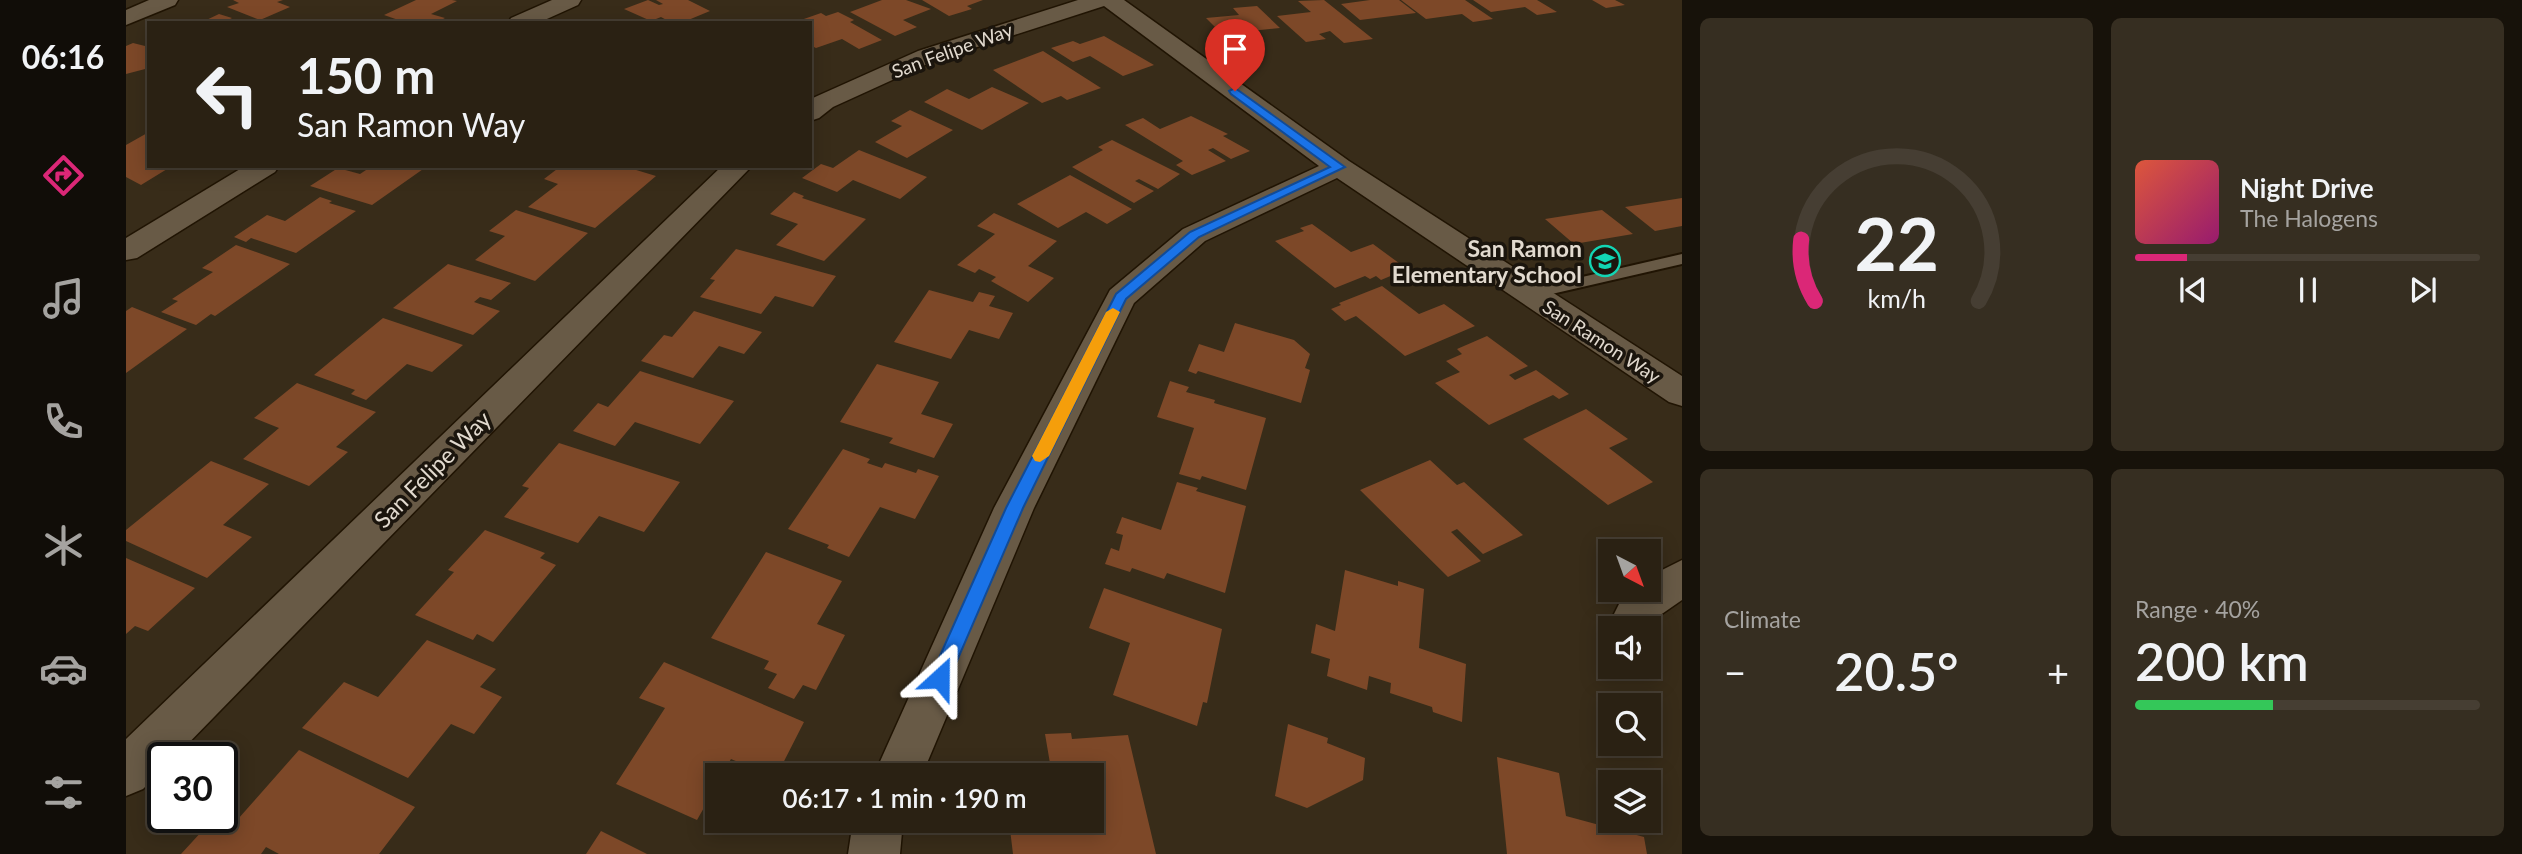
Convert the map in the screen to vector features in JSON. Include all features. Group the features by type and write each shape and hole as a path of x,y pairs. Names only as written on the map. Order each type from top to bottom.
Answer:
{"street":[{"path":"126,18 167,0"},
{"path":"523,21 570,0"},
{"name":"San Felipe Way","path":"812,111 824,102 926,56 1100,0"},
{"name":"San Ramon Way","path":"1110,0 1339,167 1682,393"},
{"path":"903,763 1014,508 1121,297 1194,235 1339,167"},
{"path":"126,251 262,168"},
{"name":"San Felipe Way","path":"126,772 736,168"},
{"path":"1635,616 1640,605 1682,579"}],"lane":[{"path":"1530,294 1682,260"}],"building":[{"path":"233,0 283,0 277,2 290,7 260,20 227,7 239,3"},
{"path":"416,0 457,1 431,14 445,18 439,21 401,21 384,15"},
{"path":"648,0 659,5 663,4 656,0 688,0 710,11 686,21 668,21 661,17 651,21 624,9"},
{"path":"882,0 906,0 931,9 903,20 917,27 895,36 850,12"},
{"path":"922,0 983,0 967,6 972,9 949,16"},
{"path":"1324,0 1373,39 1344,43 1330,31 1319,34 1326,39 1306,42 1277,16 1311,12 1298,1"},
{"path":"1399,0 1416,13 1360,20 1341,4"},
{"path":"1401,0 1465,0 1493,19 1473,22 1462,14 1426,19"},
{"path":"1473,0 1537,0 1557,12 1537,15 1525,7 1491,12"},
{"path":"1592,0 1615,0 1625,5 1606,8"},
{"path":"1257,6 1280,28 1222,34 1206,18 1239,15 1233,8"},
{"path":"838,12 882,40 859,49 842,39 816,48 812,46 812,21 801,20 821,13 826,16"},
{"path":"219,14 232,18 226,21 204,21"},
{"path":"1104,36 1154,65 1123,76 1090,56 1073,62 1051,48 1073,41 1080,44"},
{"path":"133,43 147,46 147,69 126,74 126,46"},
{"path":"1043,51 1101,88 1067,100 1061,96 1042,103 993,70"},
{"path":"992,87 1029,103 982,130 924,102 947,89 969,99"},
{"path":"910,110 953,130 907,158 875,142 902,126 891,121"},
{"path":"1191,116 1228,134 1223,136 1250,151 1231,159 1213,148 1208,150 1226,161 1192,175 1176,165 1183,161 1125,125 1143,118 1160,129"},
{"path":"147,133 147,168 169,168 141,185 126,177 126,145"},
{"path":"1112,140 1180,174 1158,189 1139,179 1135,181 1154,191 1134,203 1072,167 1103,150 1098,147"},
{"path":"859,150 927,177 900,199 853,180 837,192 802,178 821,164 833,168"},
{"path":"338,168 360,174 369,168 425,168 372,205 310,186"},
{"path":"558,168 630,168 656,176 595,228 528,207 558,184 544,179"},
{"path":"1070,175 1132,209 1107,224 1086,212 1058,228 1017,204"},
{"path":"794,192 804,196 802,198 866,219 824,261 776,245 798,224 770,214"},
{"path":"320,197 332,201 329,203 356,211 296,253 251,238 246,242 234,237 267,215 285,221"},
{"path":"1682,198 1682,226 1655,231 1625,207"},
{"path":"516,210 588,233 535,281 475,260 505,236 489,231"},
{"path":"1602,210 1633,234 1574,244 1545,219"},
{"path":"994,213 1057,241 1028,266 1054,278 1028,302 991,281 996,277 979,269 975,273 957,265 995,234 977,226"},
{"path":"1312,224 1351,252 1373,244 1407,269 1381,280 1376,276 1370,279 1365,276 1335,288 1275,241 1304,231 1300,228"},
{"path":"236,245 290,264 215,316 211,314 196,325 161,312 178,301 172,299 213,272 202,268"},
{"path":"736,249 836,276 813,307 775,296 761,314 700,297 715,280 710,279"},
{"path":"448,264 511,283 491,300 480,297 474,302 500,311 473,335 393,308"},
{"path":"1382,286 1419,314 1444,304 1475,326 1405,356 1356,316 1345,321 1331,309 1341,305 1339,303"},
{"path":"929,290 973,302 979,292 995,296 989,306 1013,313 999,339 969,330 951,359 894,342"},
{"path":"132,307 187,329 126,373 126,311"},
{"path":"694,311 762,332 744,354 719,346 693,378 641,361 664,335 672,337"},
{"path":"383,318 463,345 432,372 407,364 366,400 351,394 355,390 314,375"},
{"path":"1235,323 1294,340 1310,354 1305,368 1310,370 1301,403 1198,371 1196,374 1188,371 1199,344 1224,352"},
{"path":"1487,336 1528,366 1509,375 1515,380 1536,370 1569,394 1559,399 1553,395 1489,425 1435,383 1460,372 1446,361 1462,354 1457,349"},
{"path":"877,364 939,382 921,414 953,424 934,458 889,443 893,438 840,422"},
{"path":"640,371 734,401 700,444 635,422 615,446 573,431 598,403 608,407"},
{"path":"1170,381 1189,387 1186,392 1215,400 1214,403 1266,418 1246,490 1202,476 1200,480 1179,474 1194,428 1157,417"},
{"path":"297,383 376,412 336,447 348,452 309,486 243,459 279,428 254,418"},
{"path":"1586,409 1628,439 1609,448 1653,482 1608,505 1523,439"},
{"path":"559,443 680,482 644,532 599,516 578,543 504,517 529,488 522,486"},
{"path":"843,449 870,459 867,463 882,468 885,463 916,473 918,469 939,476 915,519 880,507 849,557 827,548 829,545 788,529"},
{"path":"1430,460 1457,485 1464,482 1523,535 1483,554 1457,529 1451,532 1481,561 1448,577 1360,490"},
{"path":"211,461 269,484 223,525 252,537 207,578 126,541 126,530"},
{"path":"1177,482 1198,488 1196,491 1246,506 1225,593 1167,573 1164,579 1132,568 1130,572 1105,564 1111,548 1119,551 1123,535 1116,533 1122,517 1161,530"},
{"path":"485,530 545,553 540,558 556,565 493,642 477,634 473,640 415,615 454,572 448,570"},
{"path":"766,552 842,581 817,624 845,635 816,690 803,685 794,699 768,688 777,674 764,669 769,661 711,638"},
{"path":"126,558 195,588 148,631 135,626 126,634"},
{"path":"1345,570 1398,586 1398,581 1424,589 1419,648 1466,664 1462,722 1433,712 1432,707 1390,693 1391,683 1369,676 1367,690 1327,676 1330,659 1311,653 1316,624 1335,631"},
{"path":"1104,588 1222,629 1207,703 1203,702 1197,726 1113,695 1130,643 1089,628"},
{"path":"427,640 496,669 480,687 502,697 474,734 451,724 408,778 302,728 344,682 378,697"},
{"path":"664,662 804,722 783,763 740,763 731,759 729,763 705,763 705,806 697,820 616,784 665,708 639,698"},
{"path":"1288,724 1328,738 1327,743 1365,758 1363,780 1307,808 1275,796"},
{"path":"1071,733 1072,739 1128,735 1156,854 1013,854 1010,833 1104,833 1104,763 1050,763 1045,734"},
{"path":"299,750 415,807 379,854 279,854 266,847 261,854 181,854 200,833 238,833 238,819"},
{"path":"1497,757 1559,773 1566,816 1598,825 1598,833 1629,833 1644,837 1647,854 1507,854"},
{"path":"601,831 647,854 586,854"}],"slow traffic":[{"path":"1040,456 1113,312"}],"place":[{"name":"San Ramon Elementary School","path":"1605,261"}],"route":[{"path":"940,678 1014,508 1121,297 1194,235 1339,167 1235,91"}]}
